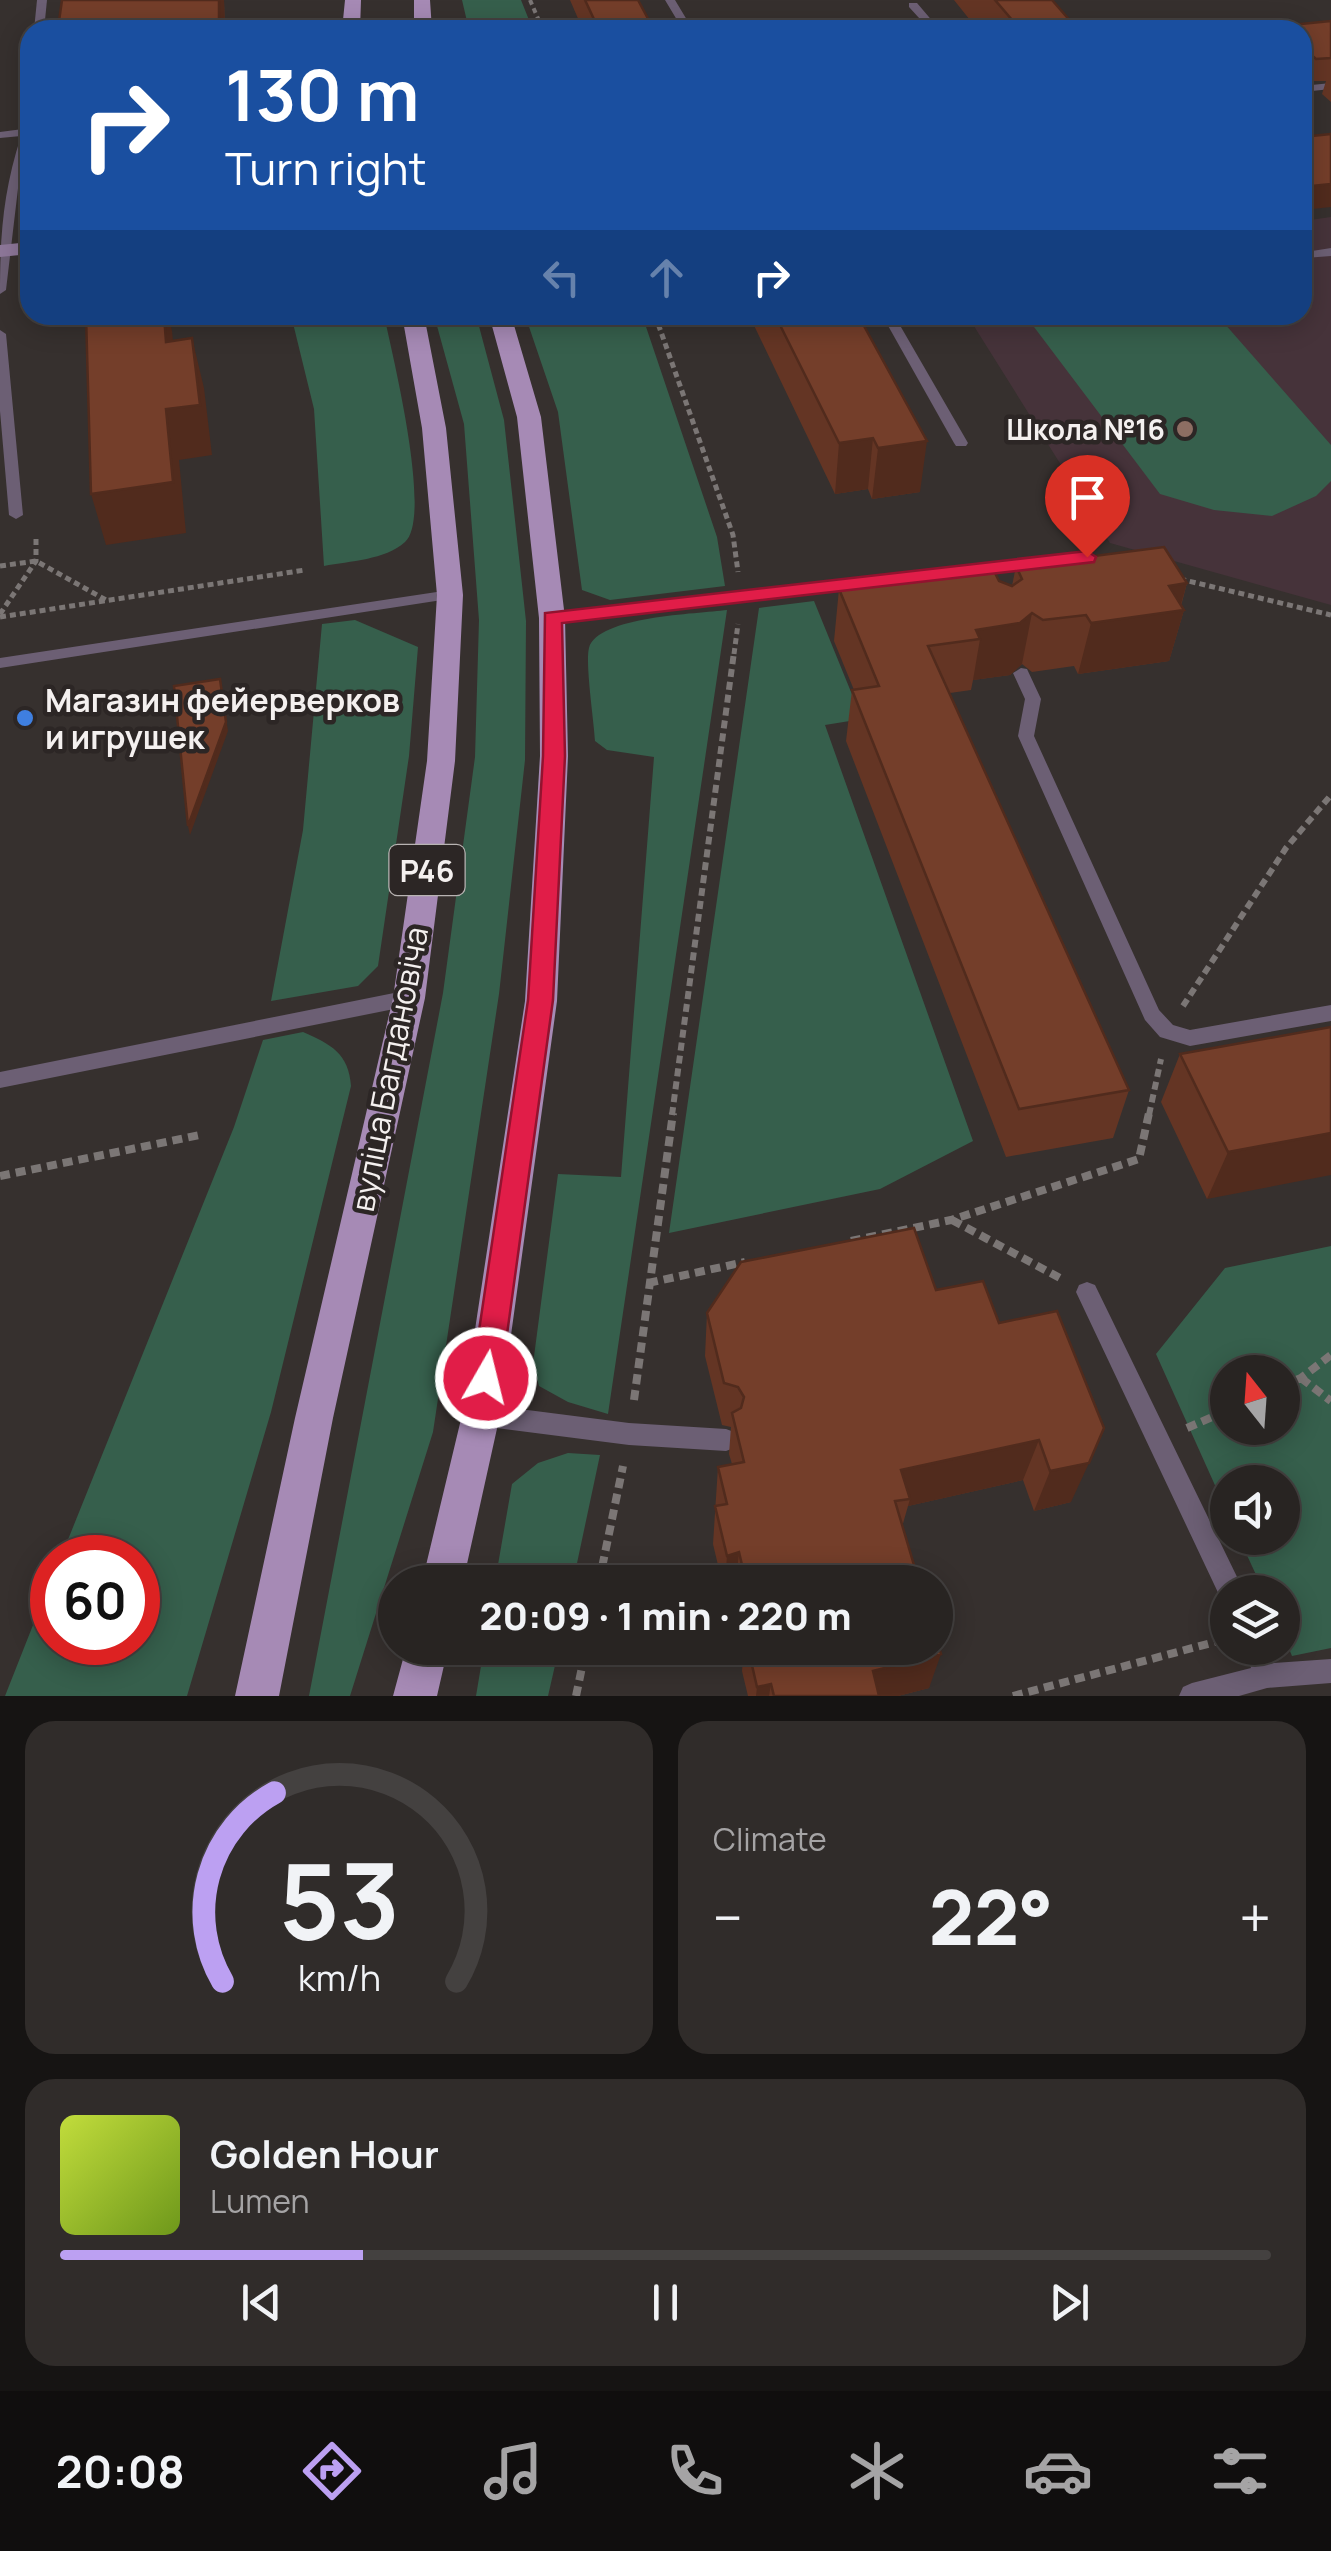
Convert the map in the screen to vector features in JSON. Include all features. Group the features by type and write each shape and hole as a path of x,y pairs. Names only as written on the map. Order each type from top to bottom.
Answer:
{"main road":[{"name":"вуліца Багдановіча","path":"256,1696 410,998 441,761 450,595 434,428 415,325"},
{"path":"446,1565 481,1416 540,1000 554,756 552,618 529,417 503,325"},
{"path":"416,1696 423,1665"}],"lane":[{"path":"913,4 927,20"},
{"path":"0,290 2,251 20,159"},
{"path":"894,325 960,443"},
{"path":"0,334 16,515"},
{"path":"552,618 976,577 1087,557"},
{"path":"0,664 450,595"},
{"path":"1021,673 1033,699 1026,736 1152,1015 1167,1031 1190,1038 1331,1013"},
{"path":"0,1080 410,998"},
{"path":"1087,1292 1222,1575"},
{"path":"481,1416 629,1434 726,1440"},
{"path":"1263,1665 1267,1676"},
{"path":"1192,1696 1267,1676 1331,1671"}],"path":[{"path":"602,1565 629,1434 742,598 733,534 659,325"},
{"path":"0,616 36,562 36,522 16,515"},
{"path":"0,566 36,562 107,601"},
{"path":"0,616 305,570"},
{"path":"1162,575 1331,615"},
{"path":"0,1176 200,1135"},
{"path":"838,1243 951,1220 1087,1292"},
{"path":"648,1282 762,1259"},
{"path":"1331,1354 1301,1378 1331,1401"},
{"path":"1013,1696 1210,1643"},
{"path":"576,1696 582,1665"}],"shaded area":[{"name":"Школа №16","path":"1331,217 1331,605 1110,543 973,325 1312,325 1312,220"}],"green space":[{"path":"462,0 521,0 529,20 467,20"},
{"path":"293,325 386,325 408,433 415,501 412,527 405,542 388,553 324,566 314,409"},
{"path":"437,325 479,325 504,420 526,621 525,760 499,994 433,1432 391,1565 378,1565 378,1607 350,1696 309,1696 443,993 475,757 479,620 464,424"},
{"path":"528,325 645,325 717,537 725,586 610,600 582,590 558,412"},
{"path":"1033,325 1226,325 1331,445 1331,481 1316,496 1272,516 1214,510 1160,494"},
{"path":"814,601 862,719 825,725 973,1141 880,1189 669,1233 759,608"},
{"path":"727,610 608,1414 568,1402 539,1386 533,1364 558,1174 621,1177 654,757 607,750 595,741 589,648 596,637 629,623"},
{"path":"355,620 418,647 409,756 378,966 358,986 271,1001 303,830 322,624"},
{"path":"303,1032 322,1041 342,1058 351,1086 271,1412 187,1696 5,1696 30,1633 30,1665 160,1665 160,1535 70,1535 234,1127 263,1040"},
{"path":"1331,1246 1331,1648 1300,1654 1300,1575 1256,1575 1247,1555 1300,1555 1300,1465 1210,1465 1210,1474 1156,1354 1225,1268"},
{"path":"568,1453 600,1455 577,1565 498,1565 512,1484 538,1463"},
{"path":"481,1665 555,1665 548,1696 476,1696"}],"building":[{"path":"62,0 219,0 219,20 59,20"},
{"path":"585,0 638,0 649,20 594,20"},
{"path":"995,0 1052,0 1069,20 1012,20"},
{"path":"1331,21 1331,58 1312,56 1312,23"},
{"path":"1331,134 1331,184 1312,186 1312,136"},
{"path":"86,325 165,325 166,342 192,338 200,405 166,409 173,482 91,494"},
{"path":"780,325 863,325 927,441 878,448 873,438 839,443"},
{"path":"1164,547 1187,583 1169,586 1184,610 1091,623 1086,615 1043,620 1032,613 1020,623 976,630 980,639 928,646 1129,1090 1019,1109 852,690 879,686 839,589 993,569 999,581 1012,586 1022,579 1016,566"},
{"path":"220,679 226,722 188,826 174,686"},
{"path":"1331,1027 1331,1133 1228,1152 1180,1054"},
{"path":"914,1228 936,1290 983,1281 999,1323 1057,1311 1104,1428 1089,1463 1050,1471 1039,1440 901,1470 910,1499 895,1501 914,1565 742,1565 739,1552 727,1556 715,1506 727,1504 718,1467 744,1462 732,1413 741,1408 744,1397 738,1387 724,1383 707,1313 741,1262"},
{"path":"752,1665 897,1665 873,1671 879,1696 774,1696 771,1684 757,1687"}],"place":[{"name":"Школа №16","path":"1185,429"},
{"name":"Магазин фейерверков и игрушек","path":"25,718"}],"route":[{"path":"486,1378 540,1000 554,756 552,618 1087,557"}]}
